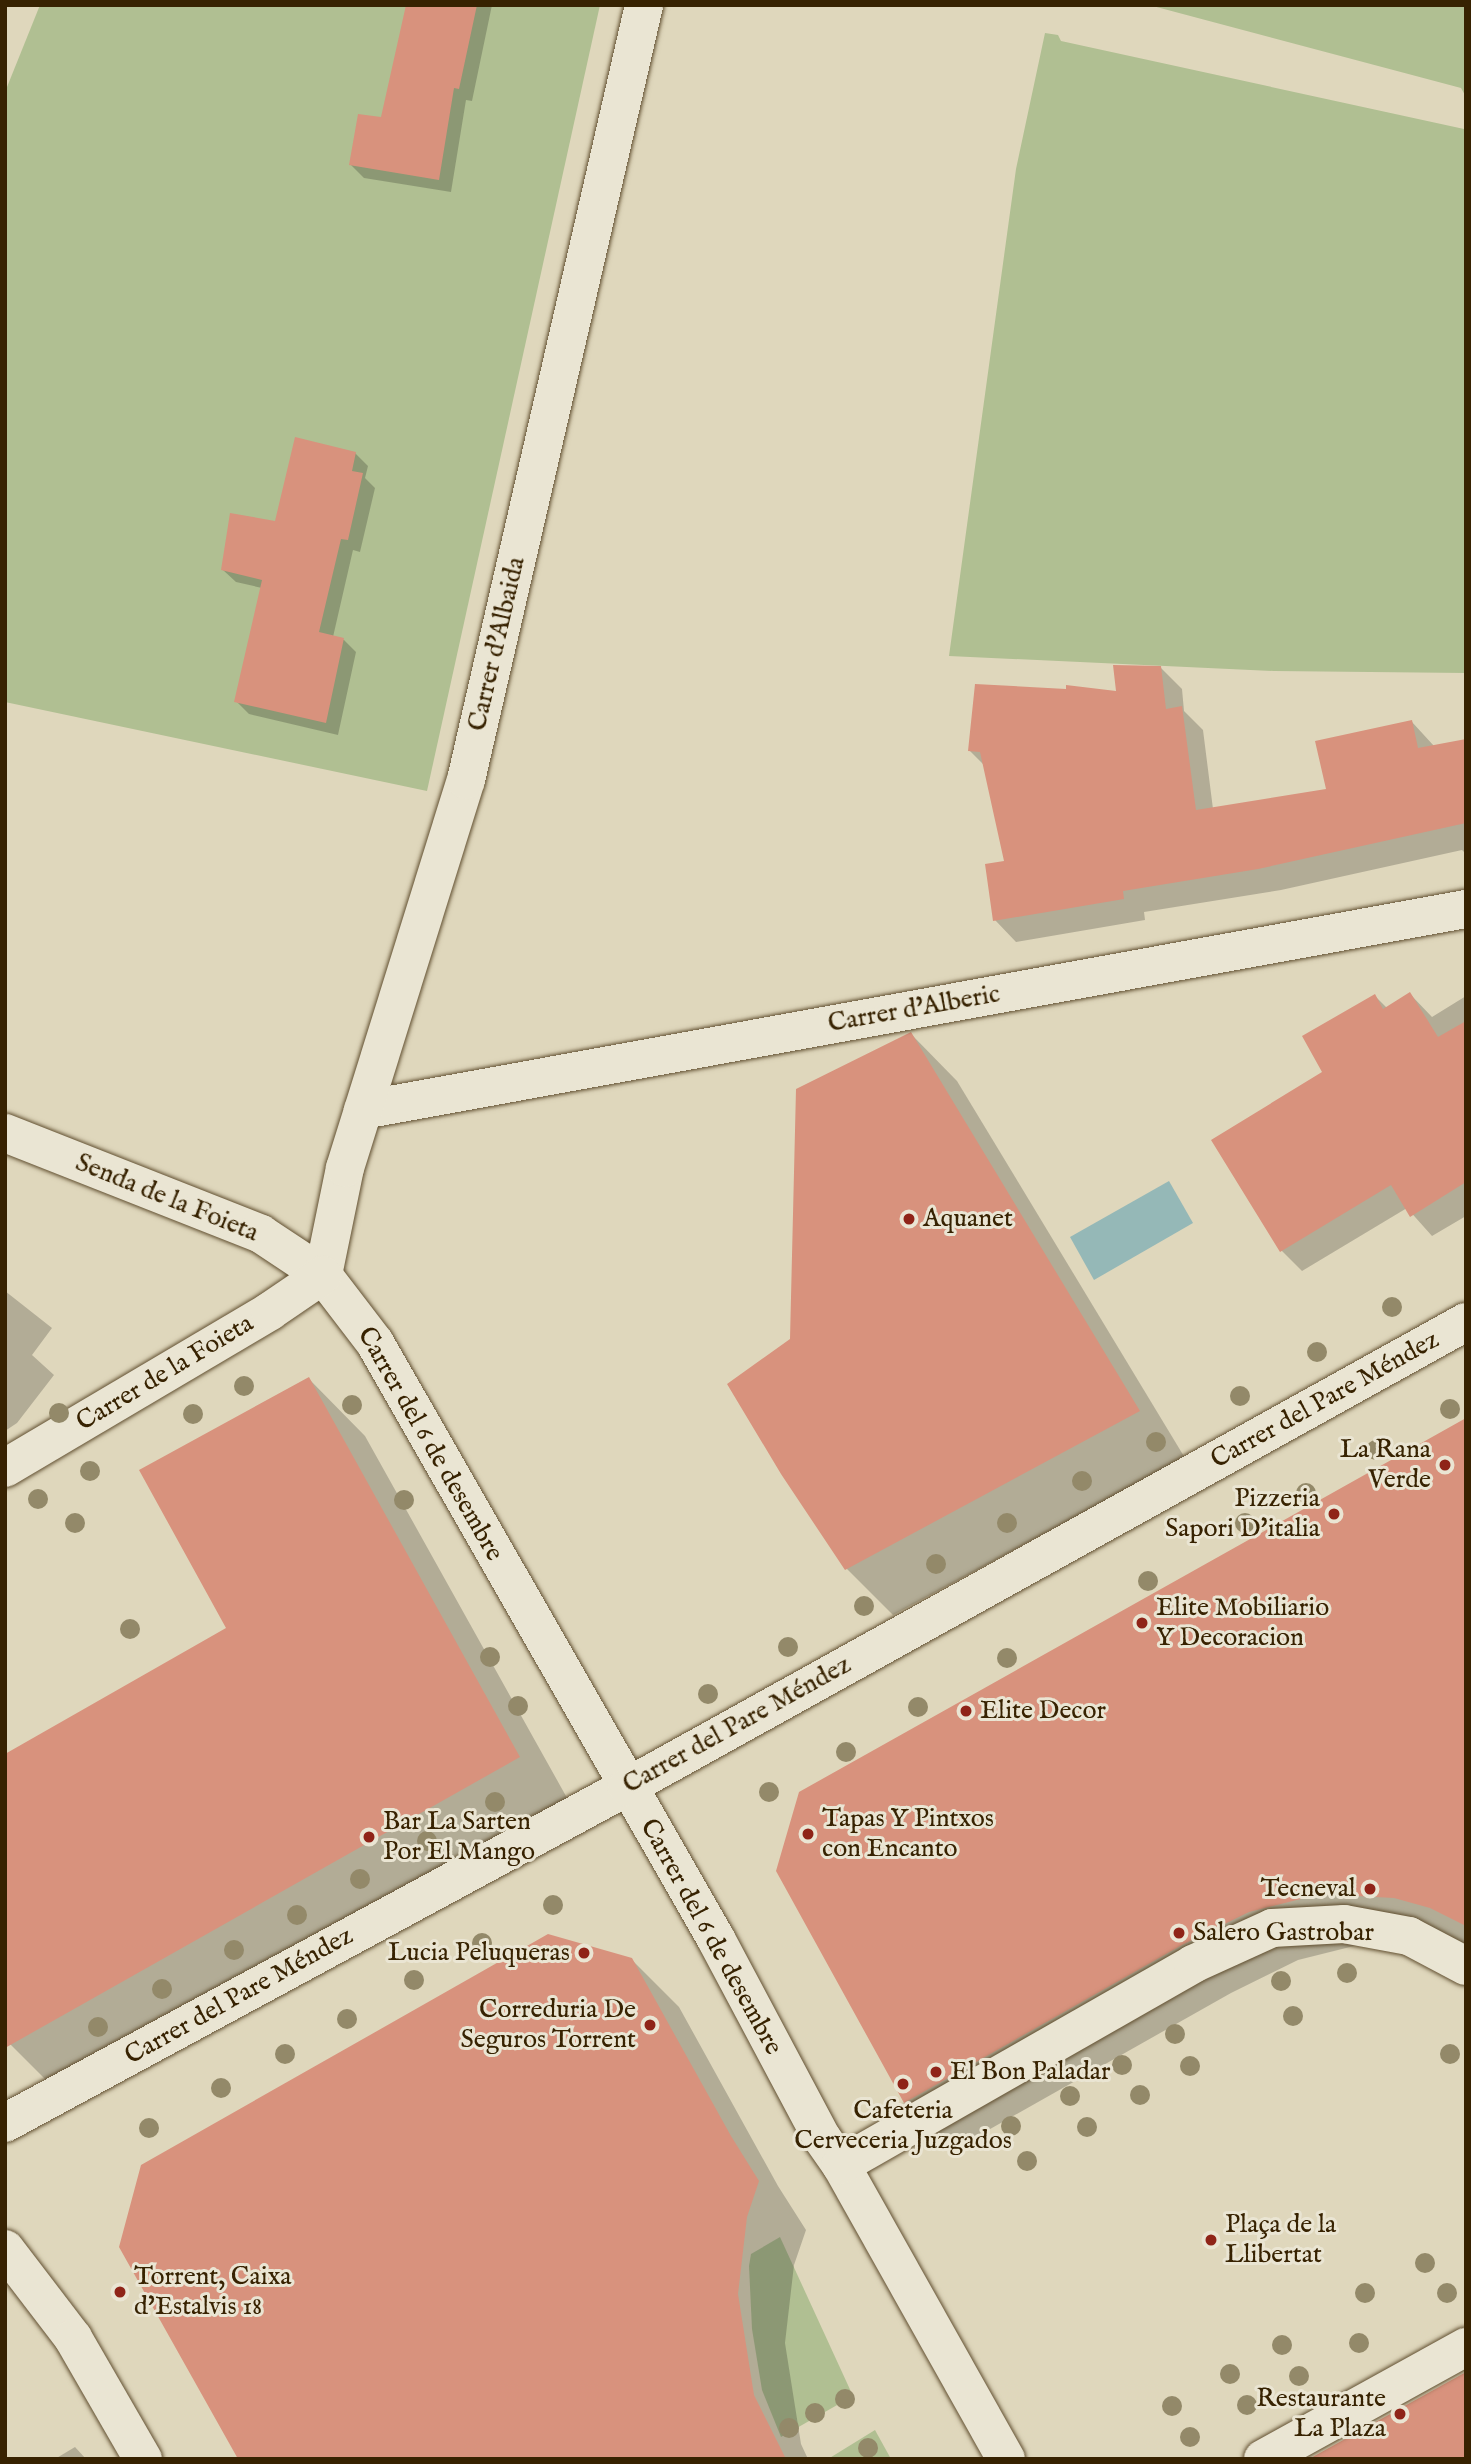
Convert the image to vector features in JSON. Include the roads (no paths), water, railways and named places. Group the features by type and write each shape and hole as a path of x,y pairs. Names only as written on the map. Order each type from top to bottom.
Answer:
{"street":[{"name":"Carrer d'Albaida","path":"323,1275 345,1168 466,780 644,5"},
{"name":"Carrer d'Alberic","path":"363,1110 1466,909"},
{"name":"Senda de la Foieta","path":"5,1133 261,1234 323,1275"},
{"name":"Carrer de la Foieta","path":"5,1468 270,1311 323,1275"},
{"name":"Carrer del 6 de desembre","path":"323,1275 375,1343 626,1787 716,1939 822,2138 841,2165 1006,2459"},
{"name":"Carrer del Pare Méndez","path":"5,2123 626,1787 1466,1322"},
{"path":"841,2165 1193,1964 1272,1928 1344,1924 1409,1936 1466,1966"},
{"path":"5,2249 73,2338 143,2459"},
{"path":"1263,2459 1466,2347"}],"water":[{"path":"1169,1181 1193,1223 1094,1280 1070,1237"}],"place":[{"name":"Aquanet","path":"909,1219"},
{"name":"La Rana Verde","path":"1445,1465"},
{"name":"Pizzeria Sapori D'italia","path":"1334,1514"},
{"name":"Elite Mobiliario Y Decoracion","path":"1142,1623"},
{"name":"Elite Decor","path":"966,1711"},
{"name":"Tapas Y Pintxos con Encanto","path":"808,1834"},
{"name":"Bar La Sarten Por El Mango","path":"369,1837"},
{"name":"Tecneval","path":"1370,1889"},
{"name":"Salero Gastrobar","path":"1179,1933"},
{"name":"Lucia Peluqueras","path":"584,1953"},
{"name":"Correduria De Seguros Torrent","path":"650,2025"},
{"name":"El Bon Paladar","path":"936,2072"},
{"name":"Cafeteria Cerveceria Juzgados","path":"903,2084"},
{"name":"Plaça de la Llibertat","path":"1211,2240"},
{"name":"Torrent, Caixa d'Estalvis 18","path":"120,2292"},
{"name":"Restaurante La Plaza","path":"1400,2414"}]}
